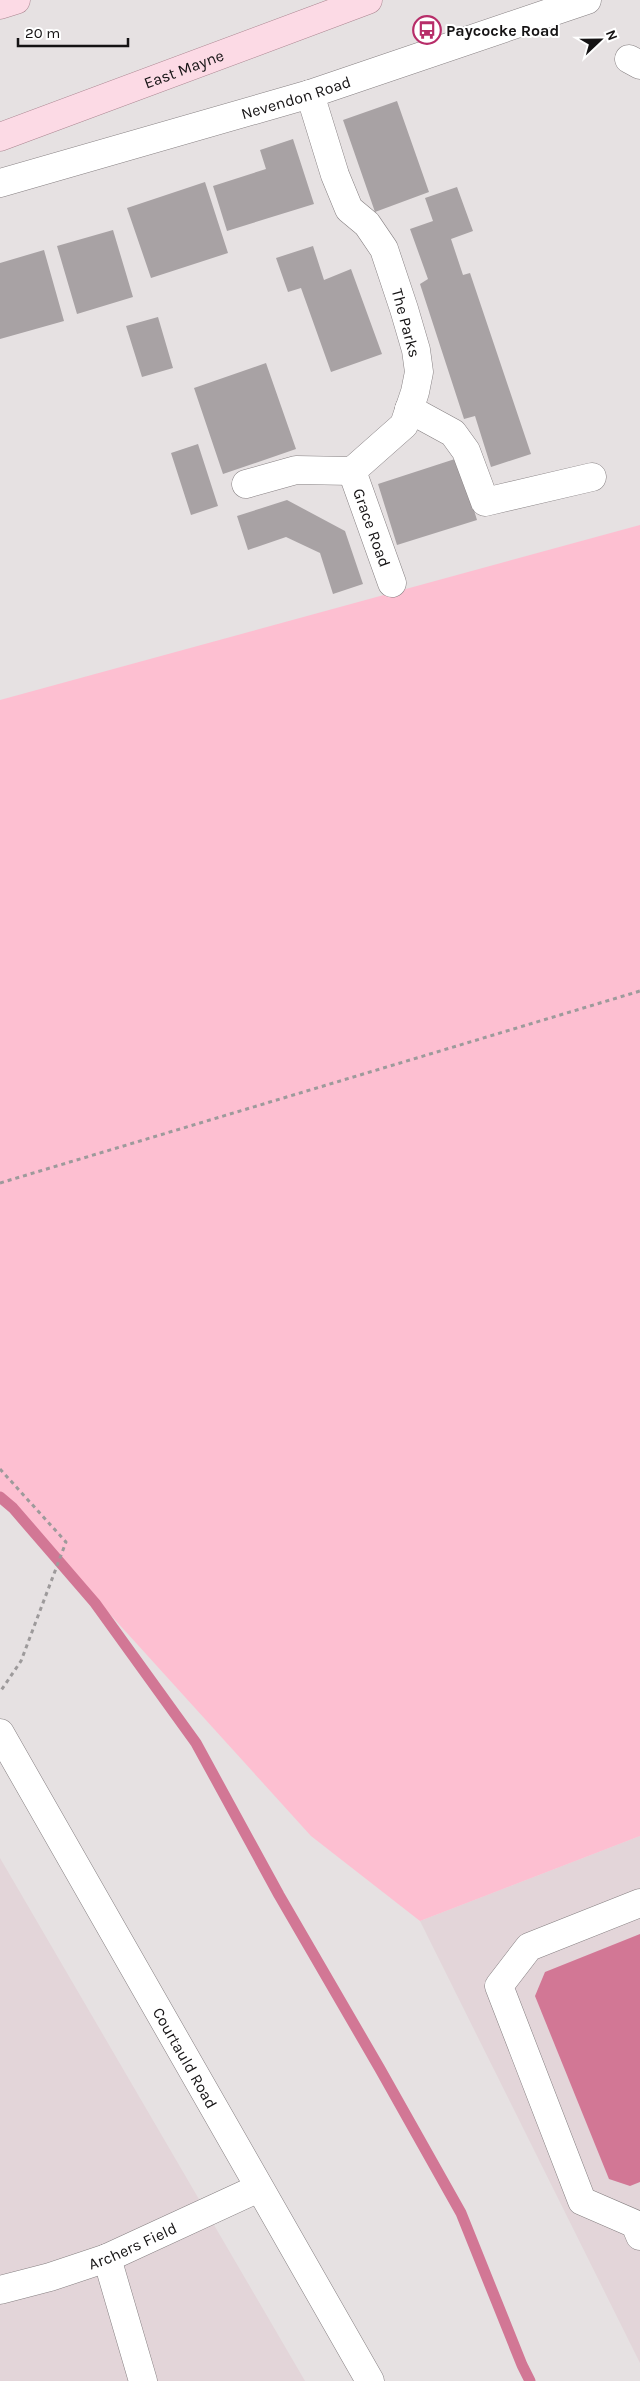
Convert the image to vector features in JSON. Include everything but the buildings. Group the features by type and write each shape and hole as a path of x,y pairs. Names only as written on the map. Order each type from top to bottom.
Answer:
{"main road":[{"path":"0,5 16,0"},
{"name":"East Mayne","path":"0,137 368,0"}],"street":[{"name":"Nevendon Road","path":"0,183 310,94 587,0"},
{"name":"The Parks","path":"310,94 335,175 349,209 367,224 384,249 416,350 419,372 404,425 352,471"},
{"path":"409,409 453,433 466,451 485,502 592,477"},
{"path":"246,484 296,470 352,471"},
{"name":"Grace Road","path":"352,471 392,583"},
{"name":"Courtauld Road","path":"0,1733 370,2381"},
{"path":"638,2227 582,2200 499,1986 529,1947 640,1903"},
{"name":"Archers Field","path":"0,2290 50,2277 107,2258 259,2188"},
{"path":"107,2258 143,2381"}],"path":[{"path":"0,1183 640,991"},
{"path":"0,1468 66,1542 21,1662 0,1692"}],"shaded area":[{"path":"640,525 640,1836 420,1921 311,1836 0,1493 0,700"},
{"path":"640,1836 640,2363 420,1921"},
{"path":"0,1858 305,2381 0,2381"},
{"path":"640,1934 640,2182 630,2186 609,2179 535,1996 545,1972"}],"waterway":[{"path":"0,1497 13,1508 95,1603 196,1743 279,1895 461,2213 530,2381"}],"place":[{"name":"Paycocke Road","path":"427,30"}]}
